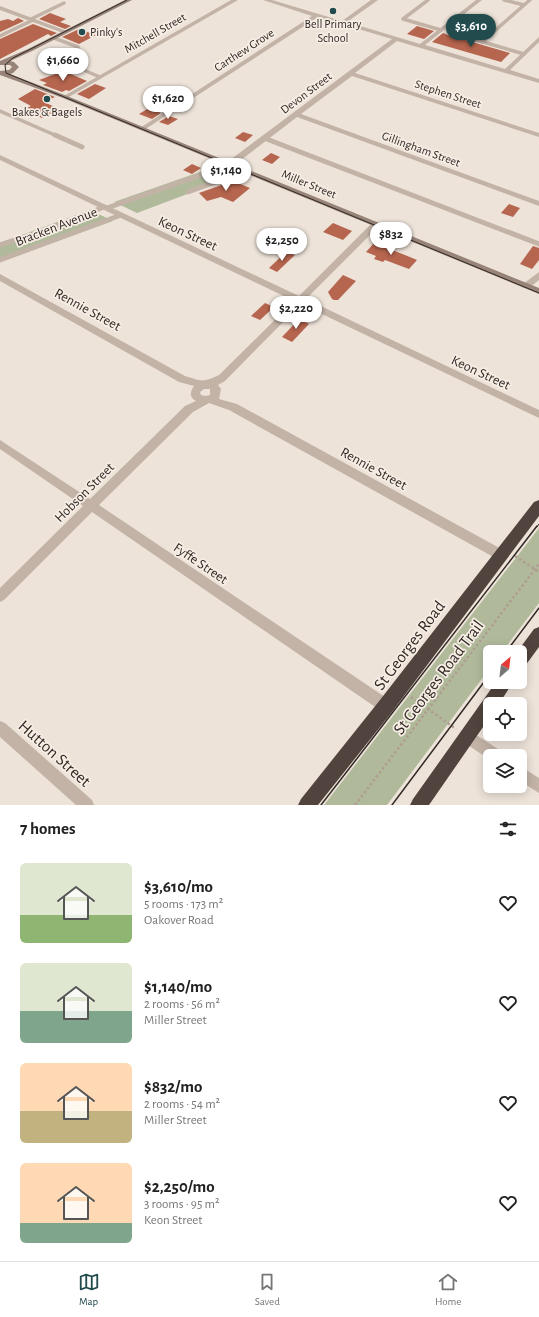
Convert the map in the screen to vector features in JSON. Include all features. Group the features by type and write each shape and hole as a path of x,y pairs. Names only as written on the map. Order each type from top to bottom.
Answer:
{"highway":[{"name":"St Georges Road","path":"307,805 386,706 504,552 537,513"},
{"path":"527,651 539,634"},
{"path":"419,805 500,689"}],"street":[{"path":"0,63 29,51 129,0"},
{"name":"Mitchell Street","path":"65,97 235,0"},
{"path":"266,0 539,81"},
{"path":"342,23 375,0"},
{"path":"421,46 479,0"},
{"path":"0,8 66,32"},
{"name":"Carthew Grove","path":"142,130 317,15"},
{"name":"Devon Street","path":"229,165 396,39"},
{"path":"506,71 539,39"},
{"path":"25,81 16,74 16,68 18,60 29,51"},
{"path":"0,63 12,63 16,68"},
{"path":"1,73 10,72 16,68"},
{"name":"Miller Street","path":"1,73 65,97 142,130 539,291"},
{"name":"Stephen Street","path":"350,73 539,135"},
{"name":"Gillingham Street","path":"296,114 539,204"},
{"name":"Keon Street","path":"0,157 539,414"},
{"path":"206,393 375,225"},
{"path":"526,286 539,275"},
{"name":"Rennie Street","path":"0,277 182,378 206,393 504,552"},
{"name":"Hobson Street","path":"0,596 206,393"},
{"name":"Fyffe Street","path":"0,444 386,706"},
{"name":"Hutton Street","path":"0,728 87,805"},
{"path":"467,736 486,749"},
{"path":"527,778 539,786"}],"lane":[{"path":"428,0 403,19 441,30"},
{"path":"504,0 524,5 530,0"},
{"path":"0,36 64,3"},
{"path":"482,42 522,6"},
{"path":"450,32 524,54"},
{"path":"54,38 78,47 79,50 73,61 74,66 100,77"},
{"path":"0,111 82,147"},
{"path":"264,138 539,244"},
{"name":"Bracken Avenue","path":"55,226 229,165"},
{"path":"188,192 244,171"},
{"name":"Bracken Avenue","path":"0,260 121,215"},
{"name":"Bracken Avenue","path":"0,245 24,237"}],"path":[{"path":"504,552 515,556 539,572"},
{"name":"St Georges Road Trail","path":"355,805 539,564"},
{"path":"399,689 450,727 467,736"}],"green space":[{"path":"214,167 235,176 137,213 114,202"},
{"path":"90,210 113,221 0,262 0,243"},
{"path":"539,528 539,603 507,645 483,645 483,677 387,805 324,805"}],"building":[{"path":"50,13 66,19 60,22 71,26 65,29 39,19"},
{"path":"18,18 24,21 0,32 0,21 8,19 13,21"},
{"path":"33,24 57,33 51,36 48,34 0,59 0,39"},
{"path":"417,26 434,31 424,39 407,34"},
{"path":"79,29 96,35 79,44 62,37"},
{"path":"443,33 510,53 501,62 432,42"},
{"path":"66,72 87,81 69,91 66,90 62,92 43,85 47,83 39,80 58,73 62,74"},
{"path":"95,84 106,88 89,99 77,94"},
{"path":"35,89 55,97 44,102 59,109 42,118 23,110 31,106 18,99"},
{"path":"149,108 161,113 152,119 139,114"},
{"path":"169,116 178,119 168,125 159,122"},
{"path":"243,132 253,135 245,142 235,138"},
{"path":"271,153 280,157 272,164 262,160"},
{"path":"192,164 201,168 192,174 183,170"},
{"path":"233,181 250,188 233,202 221,197 207,201 199,193"},
{"path":"509,204 520,208 513,217 501,213"},
{"path":"333,223 352,231 343,240 323,232"},
{"path":"374,243 417,260 409,269 385,260 383,262 374,259 376,256 366,252"},
{"path":"533,246 539,248 539,260 532,269 520,264"},
{"path":"286,252 295,255 277,272 269,268"},
{"path":"343,275 356,281 338,300 334,300 328,292"},
{"path":"265,303 274,307 260,320 251,316"},
{"path":"299,319 309,324 292,342 282,337"}],"tram line":[{"path":"127,0 13,58 5,65 6,73 539,293"},
{"path":"321,805 537,526"},
{"path":"511,645 539,608"},
{"path":"392,805 483,683"}],"place":[{"name":"Bell Primary School","path":"333,11"},
{"name":"Pinky's","path":"82,32"},
{"name":"Bakes & Bagels","path":"47,99"}]}
